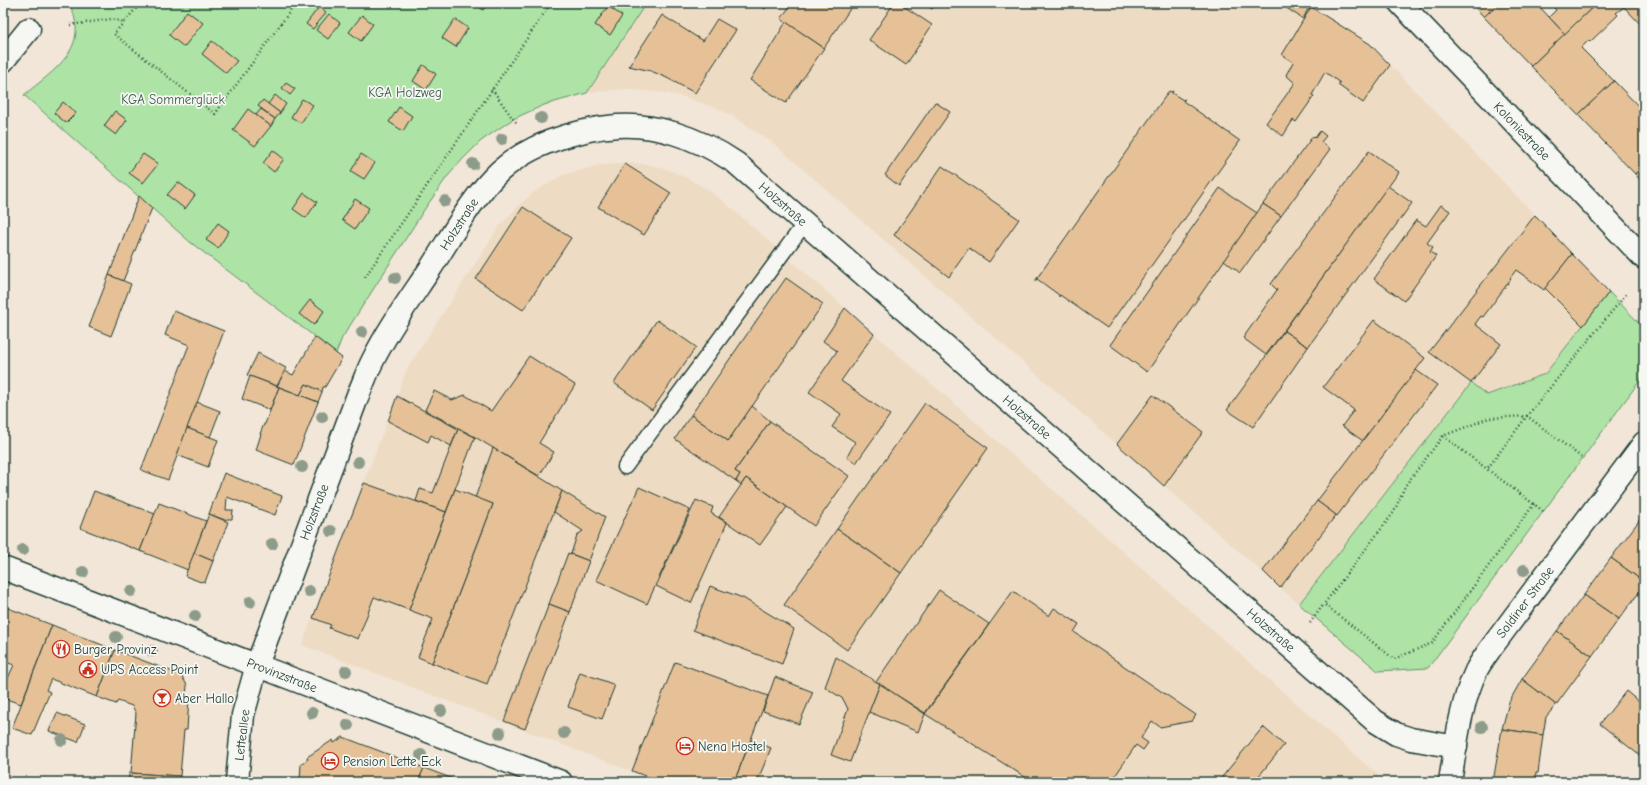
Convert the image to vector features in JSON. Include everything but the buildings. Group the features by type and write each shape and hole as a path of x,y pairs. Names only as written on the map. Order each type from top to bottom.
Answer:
{"street":[{"name":"Koloniestraße","path":"1400,3 1644,258"},
{"path":"3,61 29,29"},
{"name":"Holzstraße","path":"257,665 372,362 385,337 479,194 500,171 521,156 549,141 608,126 635,126 663,131 688,138 720,152 736,163 1375,721 1396,734 1411,739 1456,747"},
{"name":"Soldiner Straße","path":"1450,782 1468,692 1476,670 1644,443"},
{"name":"Provinzstraße","path":"3,568 561,782"},
{"name":"Letteallee","path":"237,782 242,715 257,665"}],"lane":[{"path":"625,467 805,223"}],"path":[{"path":"141,3 114,34 215,114 296,3"},
{"path":"365,277 551,3"},
{"path":"70,25 111,19 124,22"},
{"path":"492,89 517,123"},
{"path":"1487,469 1527,416 1628,293"},
{"path":"1310,624 1394,512 1405,486 1443,436 1489,418 1527,416 1581,456"},
{"path":"1443,436 1543,511"},
{"path":"1324,604 1394,659 1432,643 1534,504"}],"shaded area":[{"path":"646,3 1306,3 1370,44 1609,292 1545,374 1487,395 1470,383 1299,604 772,142 731,115 717,108 684,97 666,93 623,89 587,93"},
{"path":"632,163 650,165 669,170 708,190 723,201 1386,782 660,782 302,645 407,369 499,227 518,206 534,192 563,175 599,165"}],"green space":[{"name":"KGA Holzweg","path":"69,3 646,3 587,93 544,105 513,119 481,141 462,160 447,177 424,210 342,338 336,353 190,242 24,95 57,67 73,45 76,33 75,19"},
{"path":"1609,292 1644,328 1644,375 1428,668 1378,671 1299,604 1471,383 1487,395 1545,374"}],"place":[{"name":"Burger Provinz","path":"61,649"},
{"name":"UPS Access Point","path":"88,669"},
{"name":"Aber Hallo","path":"162,698"},
{"name":"Nena Hostel","path":"685,746"},
{"name":"Pension Lette Eck","path":"330,761"}],"park label":[{"name":"KGA Sommerglück","path":"173,99"}]}
